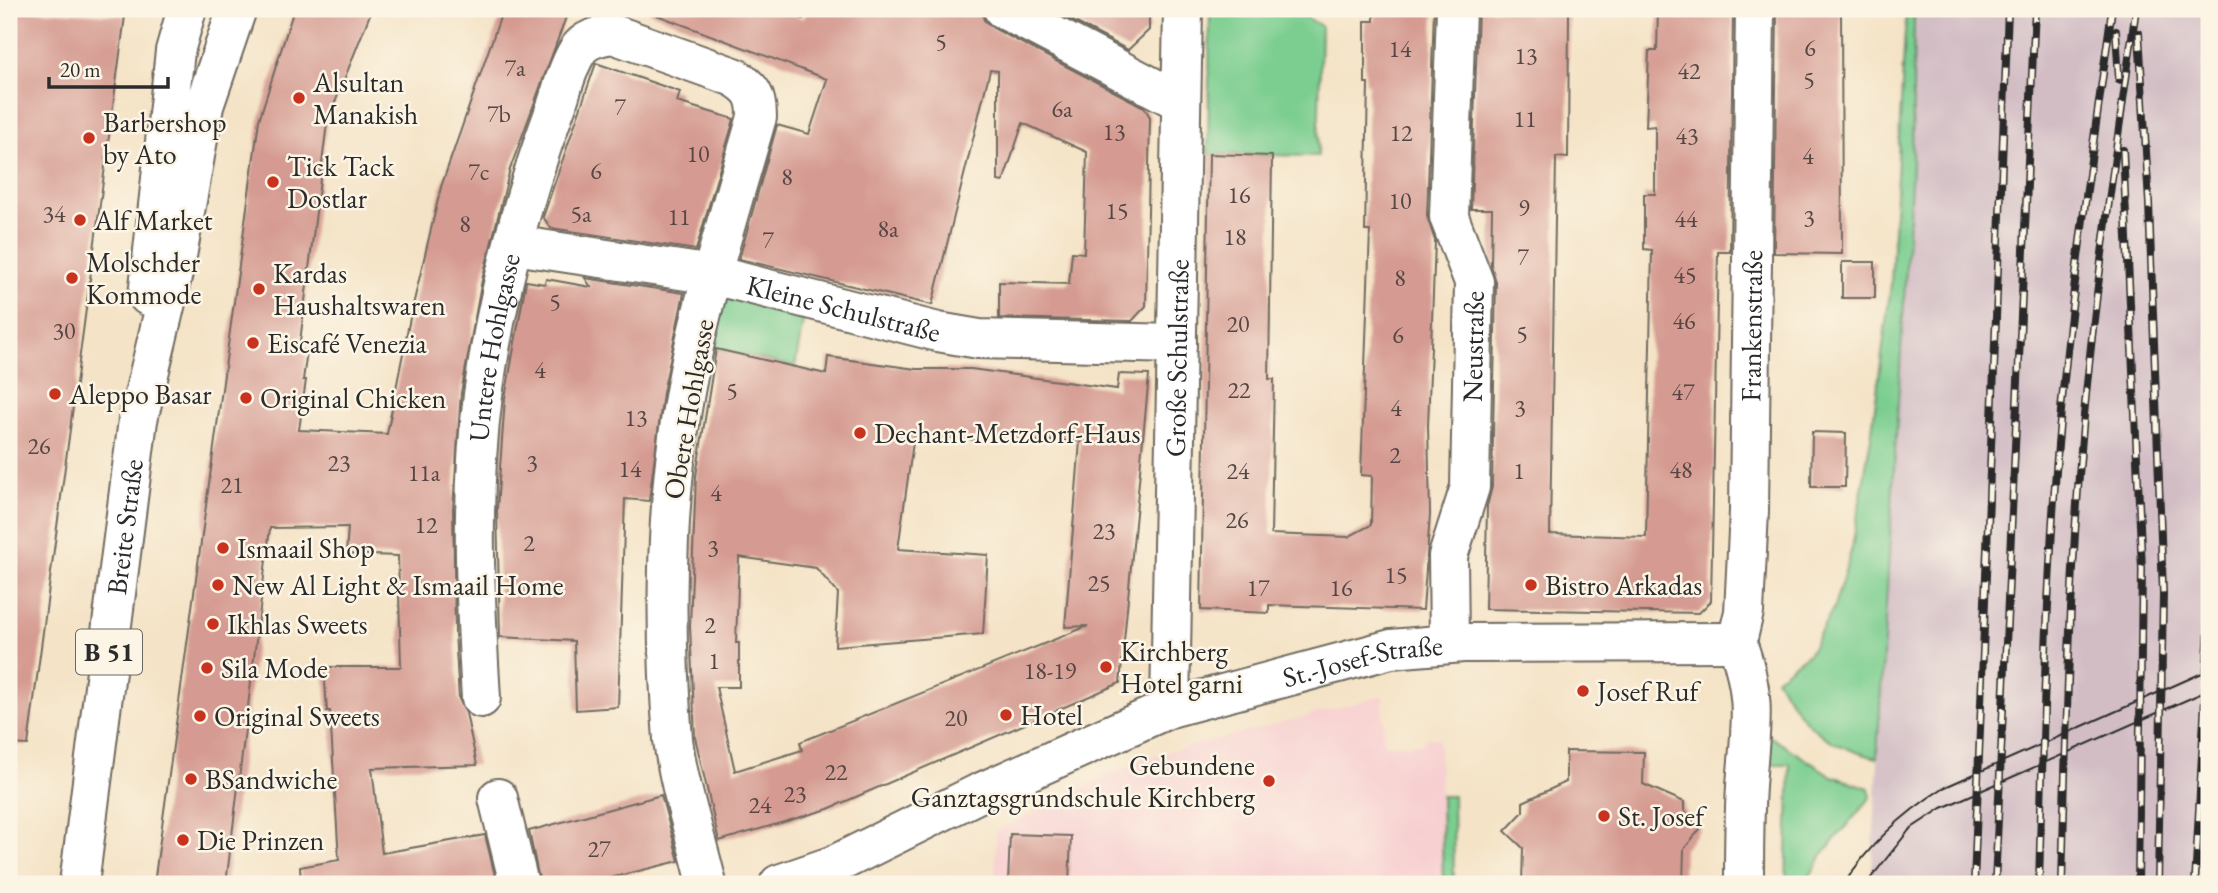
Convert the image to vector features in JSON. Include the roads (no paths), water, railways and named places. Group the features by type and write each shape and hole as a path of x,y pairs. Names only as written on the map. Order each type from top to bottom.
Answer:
{"street":[{"name":"Breite Straße","path":"79,884 138,420 162,153 175,51 187,9"},
{"name":"Breite Straße","path":"138,420 177,256 204,106 237,9"},
{"path":"1003,9 1181,102"},
{"name":"Große Schulstraße","path":"1170,708 1183,9"},
{"name":"Neustraße","path":"1448,644 1448,556 1470,487 1474,282 1449,217 1456,9"},
{"name":"Frankenstraße","path":"1737,642 1744,612 1749,511 1755,9"},
{"name":"Untere Hohlgasse","path":"481,698 476,615 483,397 514,245 548,128 577,51 594,37 613,34"},
{"name":"Obere Hohlgasse","path":"613,34 734,77 749,86 757,100 757,117 694,347 678,435 671,499 668,582 674,742 707,884"},
{"name":"Kleine Schulstraße","path":"514,245 713,275 938,332 979,339 1177,344"},
{"path":"1737,642 1748,673 1753,708 1746,790 1744,884"},
{"name":"St.-Josef-Straße","path":"779,884 834,865 977,794 1170,708 1391,649 1448,644 1737,642"},
{"path":"498,798 519,884"}],"tram line":[{"path":"1844,884 1888,830 1943,788 2209,670"},
{"path":"1866,884 1910,829 1942,808 2209,690"}],"railway":[{"path":"1974,884 2008,9"},
{"path":"1995,884 2035,9"},
{"path":"2039,884 2048,610 2058,445 2075,281 2112,9"},
{"path":"2062,884 2071,613 2081,450 2098,285 2136,9"},
{"path":"2116,31 2119,80"},
{"path":"2139,33 2149,203 2163,593 2158,884"},
{"path":"2123,150 2142,569 2138,884"},
{"path":"2195,884 2209,626"}],"place":[{"name":"Alsultan Manakish","path":"299,98"},
{"name":"Barbershop by Ato","path":"89,138"},
{"name":"Tick Tack Dostlar","path":"273,182"},
{"name":"Alf Market","path":"80,220"},
{"name":"Molschder Kommode","path":"72,278"},
{"name":"Kardas Haushaltswaren","path":"259,289"},
{"name":"Eiscafé Venezia","path":"253,343"},
{"name":"Aleppo Basar","path":"55,394"},
{"name":"Original Chicken","path":"246,398"},
{"name":"Dechant-Metzdorf-Haus","path":"860,433"},
{"name":"Ismaail Shop","path":"223,548"},
{"name":"New Al Light & Ismaail Home","path":"218,585"},
{"name":"Bistro Arkadas","path":"1531,585"},
{"name":"Ikhlas Sweets","path":"213,624"},
{"name":"Kirchberg Hotel garni","path":"1106,667"},
{"name":"Sila Mode","path":"207,668"},
{"name":"Josef Ruf","path":"1583,691"},
{"name":"Hotel","path":"1006,715"},
{"name":"Original Sweets","path":"200,716"},
{"name":"BSandwiche","path":"191,779"},
{"name":"Gebundene Ganztagsgrundschule Kirchberg","path":"1269,781"},
{"name":"St. Josef","path":"1604,816"},
{"name":"Die Prinzen","path":"183,840"}]}
